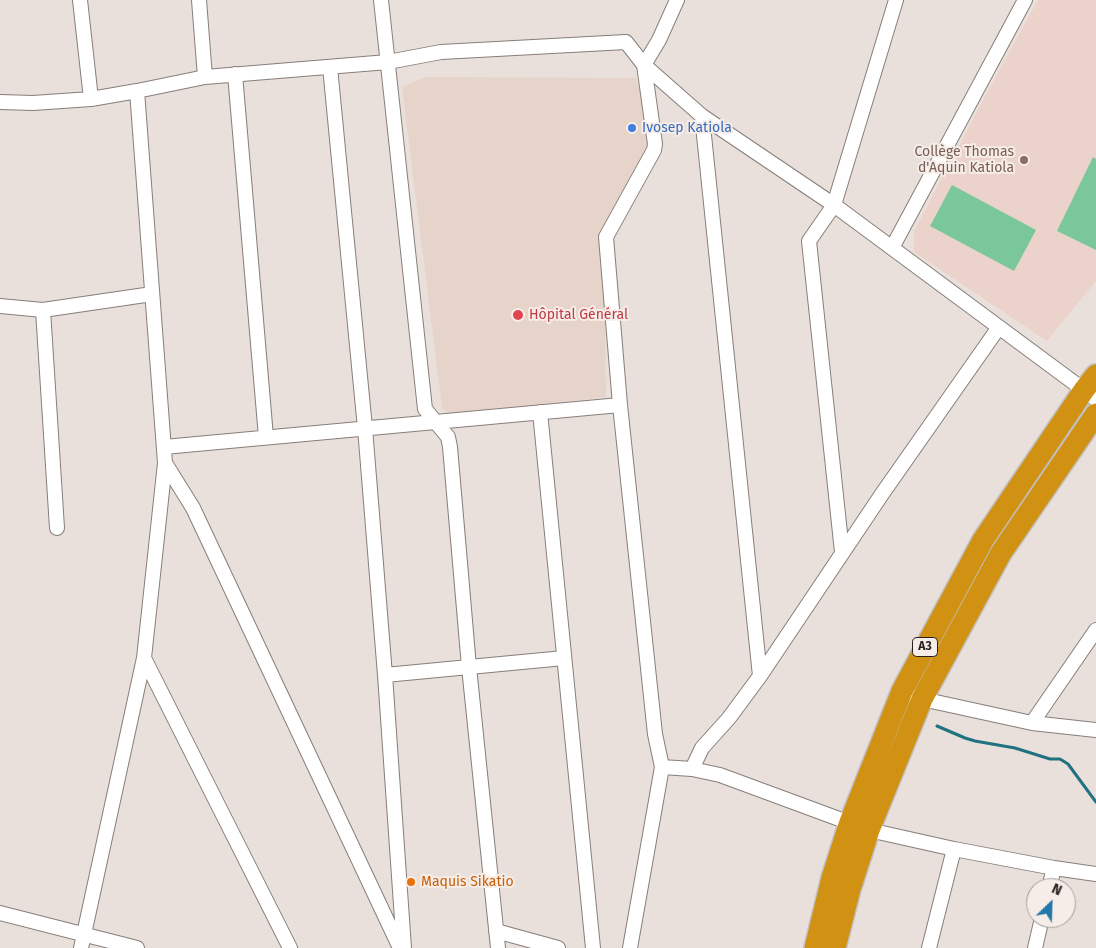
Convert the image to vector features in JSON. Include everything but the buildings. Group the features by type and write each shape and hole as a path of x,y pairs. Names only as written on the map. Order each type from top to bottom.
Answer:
{"highway":[{"name":"A3","path":"835,948 850,889 860,826 902,691 983,540 1092,388"},
{"name":"A3","path":"815,948 832,878 860,826 922,699 1001,553 1096,414"}],"street":[{"path":"80,0 91,99"},
{"path":"199,0 205,76"},
{"path":"381,0 425,409 448,437 450,447 469,667 498,948"},
{"path":"630,948 662,767 655,734 620,405 606,237 654,150 655,144 644,65 659,40 677,0"},
{"path":"842,552 808,241 834,205 896,0"},
{"path":"892,248 1025,0"},
{"path":"0,102 33,103 91,99 205,76 388,62 441,52 626,42 644,65 702,116 834,205 998,327 1092,388"},
{"path":"330,67 365,428 385,675 402,948"},
{"path":"235,74 266,437"},
{"path":"81,948 144,658 165,463 137,91"},
{"path":"702,116 760,676"},
{"path":"0,306 43,310 152,294"},
{"path":"43,310 56,528"},
{"path":"692,769 702,748 730,718 760,676 842,552 998,327"},
{"path":"164,447 620,405"},
{"path":"540,412 593,948"},
{"path":"165,463 197,516 402,948"},
{"path":"1032,723 1096,630"},
{"path":"144,658 290,948"},
{"path":"385,675 564,658"},
{"path":"902,691 922,699 1032,723 1096,730"},
{"path":"662,767 692,769 720,774 860,826 954,849 1096,874"},
{"path":"929,948 954,849"},
{"path":"1052,878 1054,868"},
{"path":"0,913 137,948"},
{"path":"1035,948 1040,928"},
{"path":"496,931 558,948"}],"shaded area":[{"name":"Collège Thomas d'Aquin Katiola","path":"1038,0 1096,0 1096,281 1047,341 914,252 914,231"},
{"name":"Hôpital Général","path":"426,77 636,78 655,145 604,234 606,397 450,415 442,408 402,87"}],"green space":[{"path":"1093,157 1096,159 1096,250 1057,231"},
{"path":"952,185 1036,230 1014,271 930,226"}],"waterway":[{"path":"937,726 975,741 1015,748 1050,759 1060,759 1068,764 1096,802"}],"place":[{"name":"Ivosep Katiola","path":"632,128"},
{"name":"Collège Thomas d'Aquin Katiola","path":"1024,160"},
{"name":"Hôpital Général","path":"518,315"},
{"name":"Maquis Sikatio","path":"411,882"}]}
